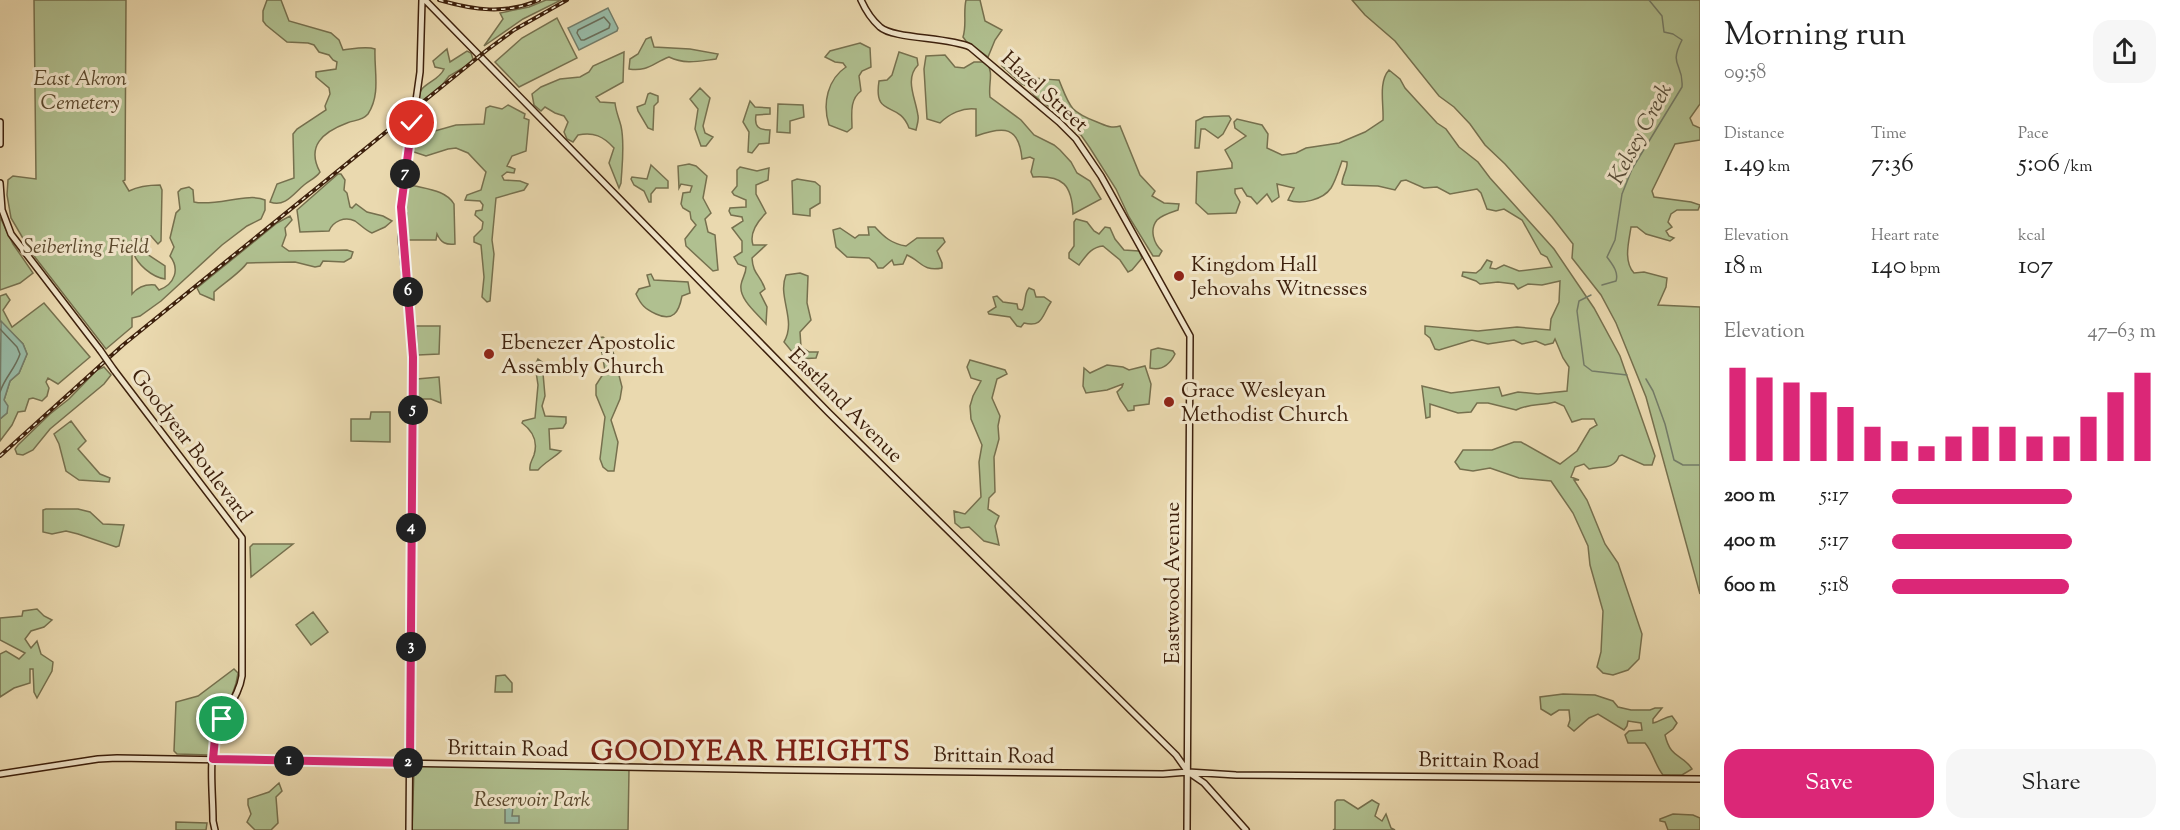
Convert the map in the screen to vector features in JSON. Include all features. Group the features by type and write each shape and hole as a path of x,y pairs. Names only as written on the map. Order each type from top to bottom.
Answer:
{"street":[{"path":"409,830 413,357 401,207 420,72 423,0"},
{"name":"Eastland Avenue","path":"423,0 828,412 1171,750 1188,772 1204,783 1246,830"},
{"name":"Hazel Street","path":"861,0 883,29 901,34 954,41 970,47 1065,127 1092,160 1190,336"},
{"path":"0,122 0,144"},
{"name":"Goodyear Boulevard","path":"0,183 4,216 15,240 242,538 242,676 238,691 217,732 213,759 213,821 216,830"},
{"name":"Eastwood Avenue","path":"1187,830 1190,336"},
{"name":"Brittain Road","path":"0,774 104,758 796,770 1162,774 1188,772 1236,775 1700,779"}],"green space":[{"path":"34,0 126,0 125,180 123,181 129,191 144,186 160,185 162,190 161,241 158,244 151,236 141,239 147,254 165,266 165,279 145,269 135,256 132,236 132,294 148,285 155,285 159,290 169,284 174,276 175,266 170,256 174,247 170,238 176,213 180,209 178,192 181,189 189,187 193,190 194,202 212,203 250,198 265,200 265,210 261,219 247,226 222,245 161,301 140,316 132,318 132,327 106,349 31,252 11,218 7,195 8,180 13,176 36,179"},
{"path":"267,0 281,0 289,21 331,33 339,40 343,50 375,49 376,90 368,114 361,119 338,127 319,141 315,155 320,172 289,199 280,203 270,202 277,184 294,178 293,134 326,110 325,106 330,94 329,88 316,77 316,72 336,69 337,62 329,55 319,52 314,45 287,42 266,25 263,21 263,11"},
{"path":"546,0 561,0 523,19 484,46 503,19 500,13 529,7"},
{"path":"966,0 980,0 985,21 1002,30 988,57 963,37"},
{"path":"1352,0 1700,0 1700,104 1690,118 1693,125 1700,128 1700,140 1675,144 1652,191 1654,197 1700,205 1698,210 1677,210 1671,214 1668,222 1672,227 1666,231 1674,238 1670,241 1646,234 1637,227 1631,227 1628,251 1629,263 1634,273 1644,272 1667,278 1666,287 1658,305 1700,307 1700,594 1646,397 1616,323 1601,295 1572,258 1573,244 1505,164 1485,145 1470,124 1454,107 1439,96 1395,41 1365,15"},
{"path":"557,18 577,58 519,87 495,62 522,38"},
{"path":"651,37 654,47 690,49 718,54 716,59 692,62 669,57 645,68 629,69 630,59 638,54 646,39"},
{"path":"860,43 870,48 871,67 862,71 859,76 861,91 853,103 852,128 847,132 829,125 826,108 831,85 846,67 843,63 825,57 830,51"},
{"path":"447,49 450,62 467,51 471,53 473,59 468,65 449,76 439,89 423,100 419,99 421,90 438,77 444,69 435,67 433,61"},
{"path":"624,52 623,82 596,97 600,102 615,103 621,126 623,154 619,188 609,163 614,148 606,140 589,134 578,135 573,142 567,139 564,132 568,122 564,116 545,107 541,111 534,105 532,94 541,87 560,79 580,77 589,72 593,66"},
{"path":"899,52 917,58 918,65 911,83 918,118 916,130 909,128 905,119 883,105 878,93 879,81 887,80 892,75"},
{"path":"945,55 955,67 964,68 974,62 987,62 990,71 990,97 1021,120 1034,135 1060,150 1077,173 1090,181 1101,199 1073,214 1068,189 1059,180 1033,177 1031,172 1034,159 1030,157 1022,159 1014,135 1002,130 976,136 976,109 956,112 940,123 927,119 924,69 926,56"},
{"path":"1002,66 1023,75 1059,80 1068,102 1081,115 1105,125 1120,126 1140,175 1155,191 1152,196 1164,203 1179,204 1178,210 1157,220 1153,228 1157,245 1162,251 1159,256 1153,256 1129,217 1116,189 1073,125 1036,97 1027,86"},
{"path":"1389,70 1400,79 1405,88 1437,123 1446,129 1459,147 1478,162 1554,249 1594,308 1620,356 1655,456 1652,465 1644,465 1622,455 1614,464 1607,467 1589,469 1584,464 1575,467 1571,477 1579,480 1574,480 1587,500 1605,544 1618,563 1642,634 1639,659 1628,670 1613,675 1603,673 1597,667 1601,652 1603,611 1590,565 1588,546 1573,513 1551,481 1519,478 1490,468 1473,471 1460,469 1455,462 1463,450 1492,450 1514,442 1521,442 1560,464 1577,451 1590,429 1597,425 1594,419 1572,422 1564,406 1555,402 1526,406 1516,410 1488,403 1477,403 1471,412 1458,413 1430,404 1430,417 1426,418 1422,386 1451,393 1499,387 1502,396 1518,392 1538,394 1567,391 1569,367 1555,339 1553,343 1545,345 1536,341 1522,344 1514,340 1488,344 1472,340 1439,350 1435,349 1430,338 1425,334 1425,326 1478,331 1517,327 1550,330 1551,319 1559,302 1560,281 1542,285 1528,284 1518,289 1514,284 1498,282 1480,284 1462,276 1463,272 1476,273 1487,260 1492,262 1490,268 1496,269 1504,265 1519,271 1552,267 1547,257 1541,254 1522,220 1504,209 1496,211 1487,209 1477,189 1450,194 1437,187 1424,188 1406,180 1401,181 1395,190 1378,186 1345,185 1342,181 1347,162 1342,161 1331,188 1323,196 1311,200 1299,202 1288,200 1294,188 1277,184 1279,197 1272,202 1267,194 1257,204 1247,196 1242,188 1235,189 1240,202 1236,213 1208,214 1196,203 1197,172 1232,168 1232,163 1225,150 1246,136 1235,128 1234,122 1237,119 1262,125 1268,134 1267,148 1282,155 1296,153 1306,148 1339,143 1365,132 1383,120 1383,87"},
{"path":"700,88 710,98 703,126 705,133 713,137 706,146 701,146 695,129 698,109 690,99"},
{"path":"650,93 658,96 658,102 654,106 653,130 648,128 637,107 645,104"},
{"path":"750,101 755,107 770,108 770,114 756,115 758,127 770,130 769,143 759,144 752,153 748,152 749,132 743,122"},
{"path":"778,104 803,105 804,117 790,121 790,133 777,132"},
{"path":"508,105 525,114 524,118 529,120 526,151 512,156 507,166 515,169 514,173 507,172 502,176 504,180 528,184 524,190 496,198 490,301 487,302 482,297 484,277 481,245 474,242 474,237 482,229 483,222 475,215 476,211 482,210 483,205 480,201 465,200 467,195 481,190 486,172 468,153 456,148 426,156 411,151 413,145 423,141 417,134 421,129 428,133 456,125 484,124 486,108 490,106 502,109"},
{"path":"1229,116 1231,119 1223,134 1218,138 1205,129 1201,129 1199,148 1195,148 1196,121 1204,117"},
{"path":"689,164 696,166 707,176 703,198 711,213 705,219 708,232 715,235 718,270 713,271 686,246 685,239 696,225 691,219 690,212 681,204 683,193 690,192 692,186 681,184 679,188 678,166"},
{"path":"651,165 668,181 668,188 656,188 649,202 644,191 634,185 631,179 632,177 647,179"},
{"path":"740,167 757,171 769,168 768,180 756,185 756,194 766,213 752,236 753,245 766,245 752,258 755,271 765,289 760,293 767,307 766,324 743,296 741,285 746,267 738,264 734,257 742,252 742,241 732,228 743,221 742,217 731,215 729,211 730,208 746,207 746,200 732,192 737,186 737,170"},
{"path":"338,174 341,174 345,180 344,190 347,193 350,207 356,204 367,212 392,221 372,233 355,221 347,219 336,222 329,231 300,232 297,210"},
{"path":"797,179 815,182 820,186 820,203 810,209 810,216 793,214 792,181"},
{"path":"411,185 441,193 454,204 455,244 444,243 437,234 436,240 407,240 407,213 404,211 407,187"},
{"path":"290,216 292,220 285,228 286,235 282,246 289,251 347,250 353,252 351,258 344,262 323,261 320,266 315,267 295,262 247,263 214,292 214,300 200,294 197,288 277,223"},
{"path":"0,217 13,244 33,273 20,283 0,290"},
{"path":"1076,219 1087,222 1099,234 1105,227 1110,228 1124,250 1139,251 1142,258 1128,272 1120,260 1103,246 1092,250 1079,265 1069,258 1069,253 1074,246"},
{"path":"868,227 875,227 889,240 906,246 917,238 943,238 945,242 937,251 942,268 926,267 907,255 903,264 894,265 892,260 883,268 878,268 869,258 847,257 836,247 833,230 840,228 855,238 859,235 869,235"},
{"path":"800,273 808,276 807,303 811,320 800,332 801,347 809,352 818,352 816,358 798,359 784,342 789,325 784,283 786,275"},
{"path":"651,274 654,280 688,282 690,293 682,296 677,311 671,316 662,316 649,310 636,294 639,289 650,286 647,275"},
{"path":"1029,288 1034,290 1036,297 1044,297 1051,302 1039,322 1024,323 1021,327 1017,326 1010,317 989,314 988,312 996,307 993,297 997,296 1003,302 1017,304 1018,309 1022,310"},
{"path":"6,294 10,300 3,310 12,327 44,303 90,357 58,384 48,378 47,396 42,401 29,399 25,411 18,412 0,441 0,419 7,413 4,400 10,381 19,373 27,354 23,344 0,321 0,296"},
{"path":"416,326 440,326 439,354 418,355"},
{"path":"603,337 611,344 622,387 620,399 611,420 618,442 614,471 608,471 603,467 600,459 605,417 596,395 596,385 605,371 602,353 596,338"},
{"path":"1158,348 1173,351 1175,354 1165,366 1150,368 1151,350"},
{"path":"538,359 542,362 545,396 542,406 545,416 566,417 566,423 563,428 549,429 550,449 561,451 538,470 530,470 535,441 532,433 522,423 535,418 538,385 535,365"},
{"path":"970,360 1005,370 1007,374 997,379 992,398 1000,416 999,439 994,457 995,492 989,498 988,509 999,516 995,526 999,545 984,541 969,527 961,528 955,523 954,511 965,514 981,497 979,462 982,445 971,419 970,406 981,381 971,378 967,367"},
{"path":"1107,365 1129,370 1145,366 1151,384 1149,404 1134,406 1134,410 1128,411 1117,392 1123,384 1107,390 1086,393 1083,386 1084,368 1090,373"},
{"path":"104,367 111,375 104,384 50,429 33,450 23,455 17,454 15,449 18,445 97,370"},
{"path":"439,377 441,403 431,399 416,399 417,379"},
{"path":"371,412 390,412 390,442 351,441 351,419 370,419"},
{"path":"71,421 86,441 78,449 100,474 110,478 109,482 79,480 66,471 54,434"},
{"path":"78,509 90,512 103,524 124,525 119,546 66,531 52,534 43,532 43,510"},
{"path":"253,544 293,544 251,577 250,547"},
{"path":"37,609 52,620 44,627 31,631 25,639 31,648 37,641 41,654 53,662 52,671 37,698 34,692 33,669 30,669 30,683 14,688 0,697 0,654 6,651 19,659 25,653 0,640 0,618 22,616 23,611"},
{"path":"313,612 328,632 311,645 296,625"},
{"path":"234,669 238,673 236,685 214,732 209,755 177,754 174,751 176,702 198,696"},
{"path":"505,675 512,683 512,692 495,692 496,676"},
{"path":"1563,694 1595,695 1613,701 1618,707 1631,710 1662,708 1653,719 1653,723 1672,716 1677,723 1665,735 1667,743 1670,749 1692,769 1682,775 1663,775 1645,743 1628,743 1625,735 1629,731 1642,730 1641,723 1628,721 1624,730 1598,714 1589,718 1574,731 1568,726 1569,710 1559,710 1551,715 1541,709 1540,697"},
{"name":"Reservoir Park","path":"417,766 627,769 629,770 628,830 412,830 414,770"},
{"path":"279,783 282,791 276,797 278,823 271,830 255,830 247,822 251,814 248,799 269,792"},
{"path":"1344,800 1358,809 1372,800 1379,804 1375,816 1382,821 1386,814 1391,828 1395,830 1333,830 1335,829 1335,802"},
{"path":"1673,814 1693,815 1700,818 1700,830 1668,830 1665,822 1660,819"},
{"path":"176,822 207,823 206,830 176,830"}],"water":[{"path":"608,8 618,28 617,31 579,50 568,28"},
{"path":"1,321 23,344 27,354 19,373 10,381 4,400 8,406 7,413 0,419"},
{"path":"505,807 513,807 512,816 519,816 519,823 505,823"}],"waterway":[{"name":"Kelsey Creek","path":"1602,285 1616,281 1617,278 1616,271 1607,257 1615,240 1622,194 1632,169 1682,87 1681,73 1676,60 1682,40 1673,34 1664,32 1662,16 1649,0"},
{"name":"Kelsey Creek","path":"1591,295 1579,301 1577,311 1584,365 1592,371 1627,375"},
{"name":"Kelsey Creek","path":"1646,379 1665,424 1674,460 1683,465 1700,465"}],"railway":[{"path":"439,0 489,9 514,8 539,0"},
{"path":"0,456 123,345 487,50 514,30 567,0"}],"place":[{"name":"Kingdom Hall Jehovahs Witnesses","path":"1179,276"},
{"name":"Ebenezer Apostolic Assembly Church","path":"489,354"},
{"name":"Grace Wesleyan Methodist Church","path":"1169,402"}],"district":[{"name":"GOODYEAR HEIGHTS","path":"751,751"}],"route":[{"path":"222,719 215,738 213,759 410,763 413,342 401,207 412,123"}],"park label":[{"name":"East Akron Cemetery","path":"80,90"},
{"name":"Seiberling Field","path":"86,246"}]}
